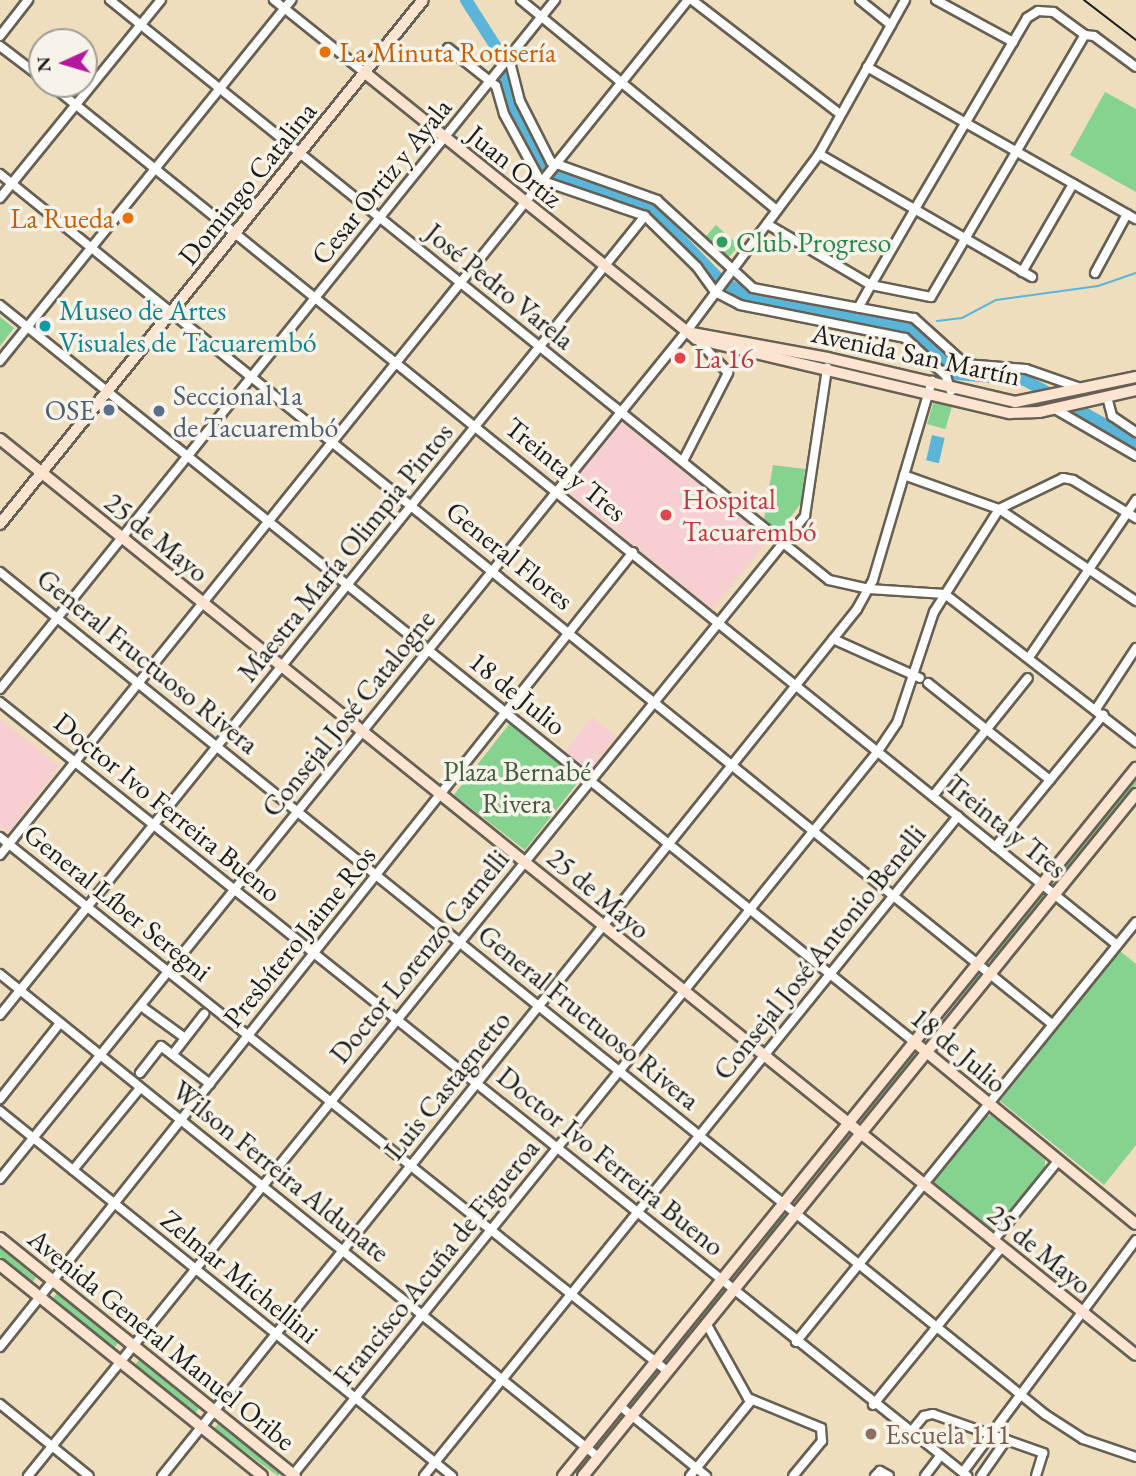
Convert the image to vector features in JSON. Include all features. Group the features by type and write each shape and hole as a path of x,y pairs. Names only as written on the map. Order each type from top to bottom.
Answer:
{"street":[{"path":"0,36 28,0"},
{"name":"José Pedro Varela","path":"110,0 834,583 869,589 945,594"},
{"path":"0,198 160,0"},
{"name":"Juan Ortiz","path":"274,0 603,267 696,339 727,369 726,379 683,461"},
{"path":"0,361 291,0"},
{"name":"Domingo Catalina","path":"0,524 423,0"},
{"path":"521,0 777,211"},
{"name":"Cesar Ortiz y Ayala","path":"0,689 555,0"},
{"path":"0,855 136,681 270,522 542,178 690,0 840,114"},
{"path":"860,0 891,25"},
{"name":"Consejal José Catalogne","path":"0,1179 360,730 429,650 686,332 819,154 905,0"},
{"path":"936,0 1013,42"},
{"path":"858,308 1027,19 1038,11 1053,12 1085,35 1094,36 1136,67"},
{"path":"767,224 871,285 931,297 968,239 1085,35"},
{"path":"0,46 28,67"},
{"path":"448,48 492,78 508,123 542,178 645,216 697,267 716,290 747,307 905,338 950,392"},
{"path":"508,59 522,105 547,158 554,166 657,200 730,271 754,288 920,321 965,364 1026,369 1081,390"},
{"path":"867,67 1136,219"},
{"name":"Treinta y Tres","path":"68,98 1117,945"},
{"path":"819,154 1032,277"},
{"name":"General Flores","path":"0,174 653,698 1052,1024"},
{"path":"1022,271 1073,184"},
{"path":"1095,272 1127,214"},
{"name":"Maestra María Olimpia Pintos","path":"0,1015 350,586 645,216"},
{"name":"18 de Julio","path":"0,306 589,781 832,973 1136,1224"},
{"name":"Avenida San Martín","path":"686,332 930,387 1010,413 1057,404 1088,402 1136,390"},
{"name":"Avenida San Martín","path":"696,339 930,387"},
{"name":"Doctor Lorenzo Carnelli","path":"28,1476 525,862 653,698 783,543 809,508 827,368"},
{"name":"Avenida San Martín","path":"1057,404 1081,390 1136,377"},
{"name":"Luis Castagnetto","path":"162,1476 834,639 869,589 930,387"},
{"path":"1107,397 1112,416 1136,432"},
{"path":"1057,404 1136,456"},
{"name":"25 de Mayo","path":"0,439 1136,1356"},
{"path":"904,475 999,509 1136,601"},
{"path":"999,509 1063,478 1073,480 1132,517"},
{"path":"1030,656 1090,569 1132,517 1136,500"},
{"name":"Francisco Acuña de Figueroa","path":"293,1476 878,751 897,723 945,594 999,509"},
{"name":"Presbítero Jaime Ros","path":"0,1347 112,1203 509,714 633,552"},
{"name":"General Fructuoso Rivera","path":"0,572 1072,1434 1136,1457"},
{"path":"945,594 1030,656 1136,742"},
{"path":"834,639 916,676"},
{"path":"995,846 1050,780 1100,712 1136,648"},
{"path":"933,796 1028,678"},
{"path":"928,683 1050,780"},
{"name":"Doctor Ivo Ferreira Bueno","path":"0,702 722,1279 873,1405 965,1474"},
{"path":"563,1476 1136,768"},
{"path":"583,1476 1136,794"},
{"name":"Consejal José Antonio Benelli","path":"424,1476 958,816"},
{"name":"General Líber Seregni","path":"0,837 667,1371"},
{"path":"796,1342 1136,922"},
{"name":"Wilson Ferreira Aldunate","path":"0,974 598,1458"},
{"path":"141,1006 185,1038"},
{"path":"173,1054 204,1014"},
{"path":"0,1099 60,1023"},
{"path":"140,1073 161,1046 209,1084"},
{"path":"73,1170 140,1088"},
{"name":"Zelmar Michellini","path":"0,1111 452,1476"},
{"path":"873,1405 938,1328 1058,1161"},
{"name":"Avenida General Manuel Oribe","path":"0,1238 293,1476"},
{"path":"965,1474 1019,1392 1136,1240"},
{"name":"Avenida General Manuel Oribe","path":"0,1265 262,1476"},
{"path":"706,1323 751,1401 817,1424 822,1432 822,1441 793,1476"},
{"path":"690,1476 751,1401"},
{"path":"0,1404 89,1476"},
{"path":"620,1406 706,1476"},
{"path":"910,1433 924,1416 933,1413 1043,1453 1036,1476"},
{"path":"981,1476 1006,1440"},
{"path":"925,1476 940,1456"},
{"path":"875,1476 880,1471 889,1476"}],"shaded area":[{"name":"Hospital Tacuarembó","path":"620,420 768,540 712,609 564,489"},
{"path":"592,717 616,736 589,772 564,752"},
{"path":"0,719 60,766 8,833 0,826"}],"green space":[{"path":"1105,92 1136,109 1136,192 1070,155"},
{"name":"Club Progreso","path":"716,225 739,246 727,259 704,238"},
{"path":"0,317 14,328 0,346"},
{"path":"934,400 952,405 945,429 927,424"},
{"path":"773,465 805,469 802,502 779,532 764,520"},
{"name":"Plaza Bernabé Rivera","path":"510,723 581,778 525,850 454,795"},
{"path":"1136,774 1136,785 1057,882 1051,877"},
{"path":"1040,890 1046,895 991,960 985,955"},
{"path":"1120,951 1136,964 1136,1145 1104,1185 1000,1101"},
{"path":"977,970 979,976 924,1040 923,1039"},
{"path":"911,1053 915,1056 865,1122 861,1119"},
{"path":"991,1115 1045,1160 1045,1171 997,1228 987,1229 933,1185 933,1177 982,1118"},
{"path":"845,1134 849,1138 791,1197 786,1193"},
{"path":"780,1214 785,1217 745,1284 740,1281"},
{"path":"0,1248 36,1277 32,1283 0,1257"},
{"path":"719,1291 722,1294 669,1361 665,1358"},
{"path":"57,1293 118,1343 114,1348 53,1298"},
{"path":"139,1360 199,1408 194,1414 135,1365"},
{"path":"652,1374 656,1378 629,1405 625,1401"},
{"path":"218,1424 280,1473 278,1476 214,1429"}],"water":[{"path":"932,435 945,438 939,463 926,460"}],"waterway":[{"path":"466,0 496,47 511,106 542,170 651,209 718,278 750,298 914,330 957,374 1025,380 1136,442"},
{"path":"937,321 962,318 996,300 1098,286 1136,273"}],"railway":[{"path":"1084,0 1136,40"}],"place":[{"name":"La Minuta Rotisería","path":"325,52"},
{"name":"La Rueda","path":"128,218"},
{"name":"Club Progreso","path":"722,242"},
{"name":"Museo de Artes Visuales de Tacuarembó","path":"45,326"},
{"name":"La 16","path":"680,358"},
{"name":"OSE","path":"109,410"},
{"name":"Seccional 1a de Tacuarembó","path":"159,411"},
{"name":"Hospital Tacuarembó","path":"666,515"},
{"name":"Escuela 111","path":"871,1434"}]}
